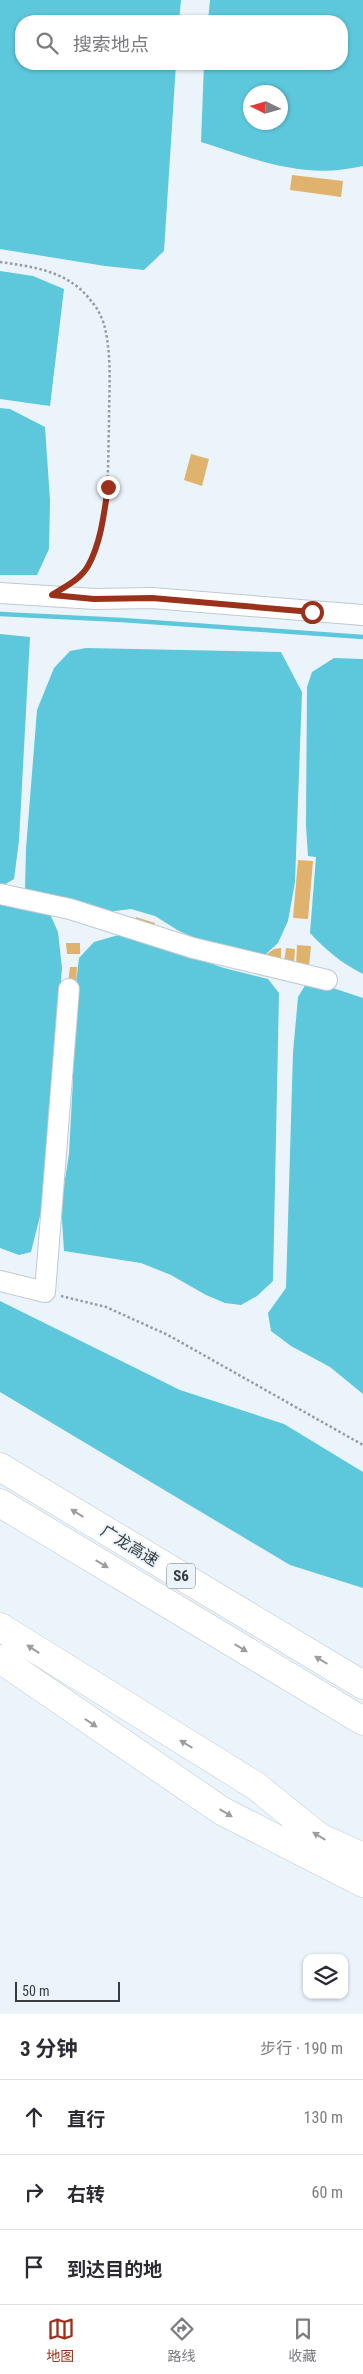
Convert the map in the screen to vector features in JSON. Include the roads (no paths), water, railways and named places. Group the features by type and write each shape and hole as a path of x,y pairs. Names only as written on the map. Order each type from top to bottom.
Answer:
{"highway":[{"name":"广龙高速","path":"0,1467 363,1685"},
{"name":"广龙高速","path":"0,1503 363,1721"},
{"path":"0,1627 256,1786 319,1837 363,1857"},
{"path":"0,1659 222,1811 363,1883"}],"lane":[{"path":"0,593 94,599 152,598 363,615"},
{"path":"0,894 70,909 193,948 327,980"},
{"path":"0,1281 45,1292 69,989"}],"water":[{"path":"0,0 181,0 180,15 15,15 15,70 176,70 164,251 144,270 105,266 0,249"},
{"path":"210,0 363,0 363,166 320,171 281,166 201,142 204,70 348,70 348,15 209,15"},
{"path":"0,271 33,276 64,289 50,406 0,399"},
{"path":"0,408 10,409 45,427 50,500 49,549 37,575 0,575"},
{"path":"0,634 30,637 19,841 14,879 4,885 0,884"},
{"path":"86,648 281,652 302,692 295,882 288,921 278,943 265,955 211,945 179,931 155,916 131,909 107,912 25,890 26,849 37,710 54,668 70,651"},
{"path":"334,658 363,659 363,974 334,956 310,933 316,857 308,856 306,826 307,687 312,672"},
{"path":"0,900 50,914 58,932 62,968 44,1200 31,1252 19,1255 0,1248"},
{"path":"122,934 224,968 268,979 279,993 273,1281 257,1296 241,1305 225,1303 206,1295 171,1275 141,1263 64,1251 61,1205 69,1154 73,1080 72,1016 79,958 94,942"},
{"path":"306,984 327,986 363,998 363,1394 330,1367 291,1346 271,1331 268,1313 286,1288 293,1053 298,997"},
{"path":"0,1301 180,1390 284,1424 363,1472 363,1588 290,1565 0,1392"}],"waterway":[{"path":"0,614 122,620 363,637"}]}
